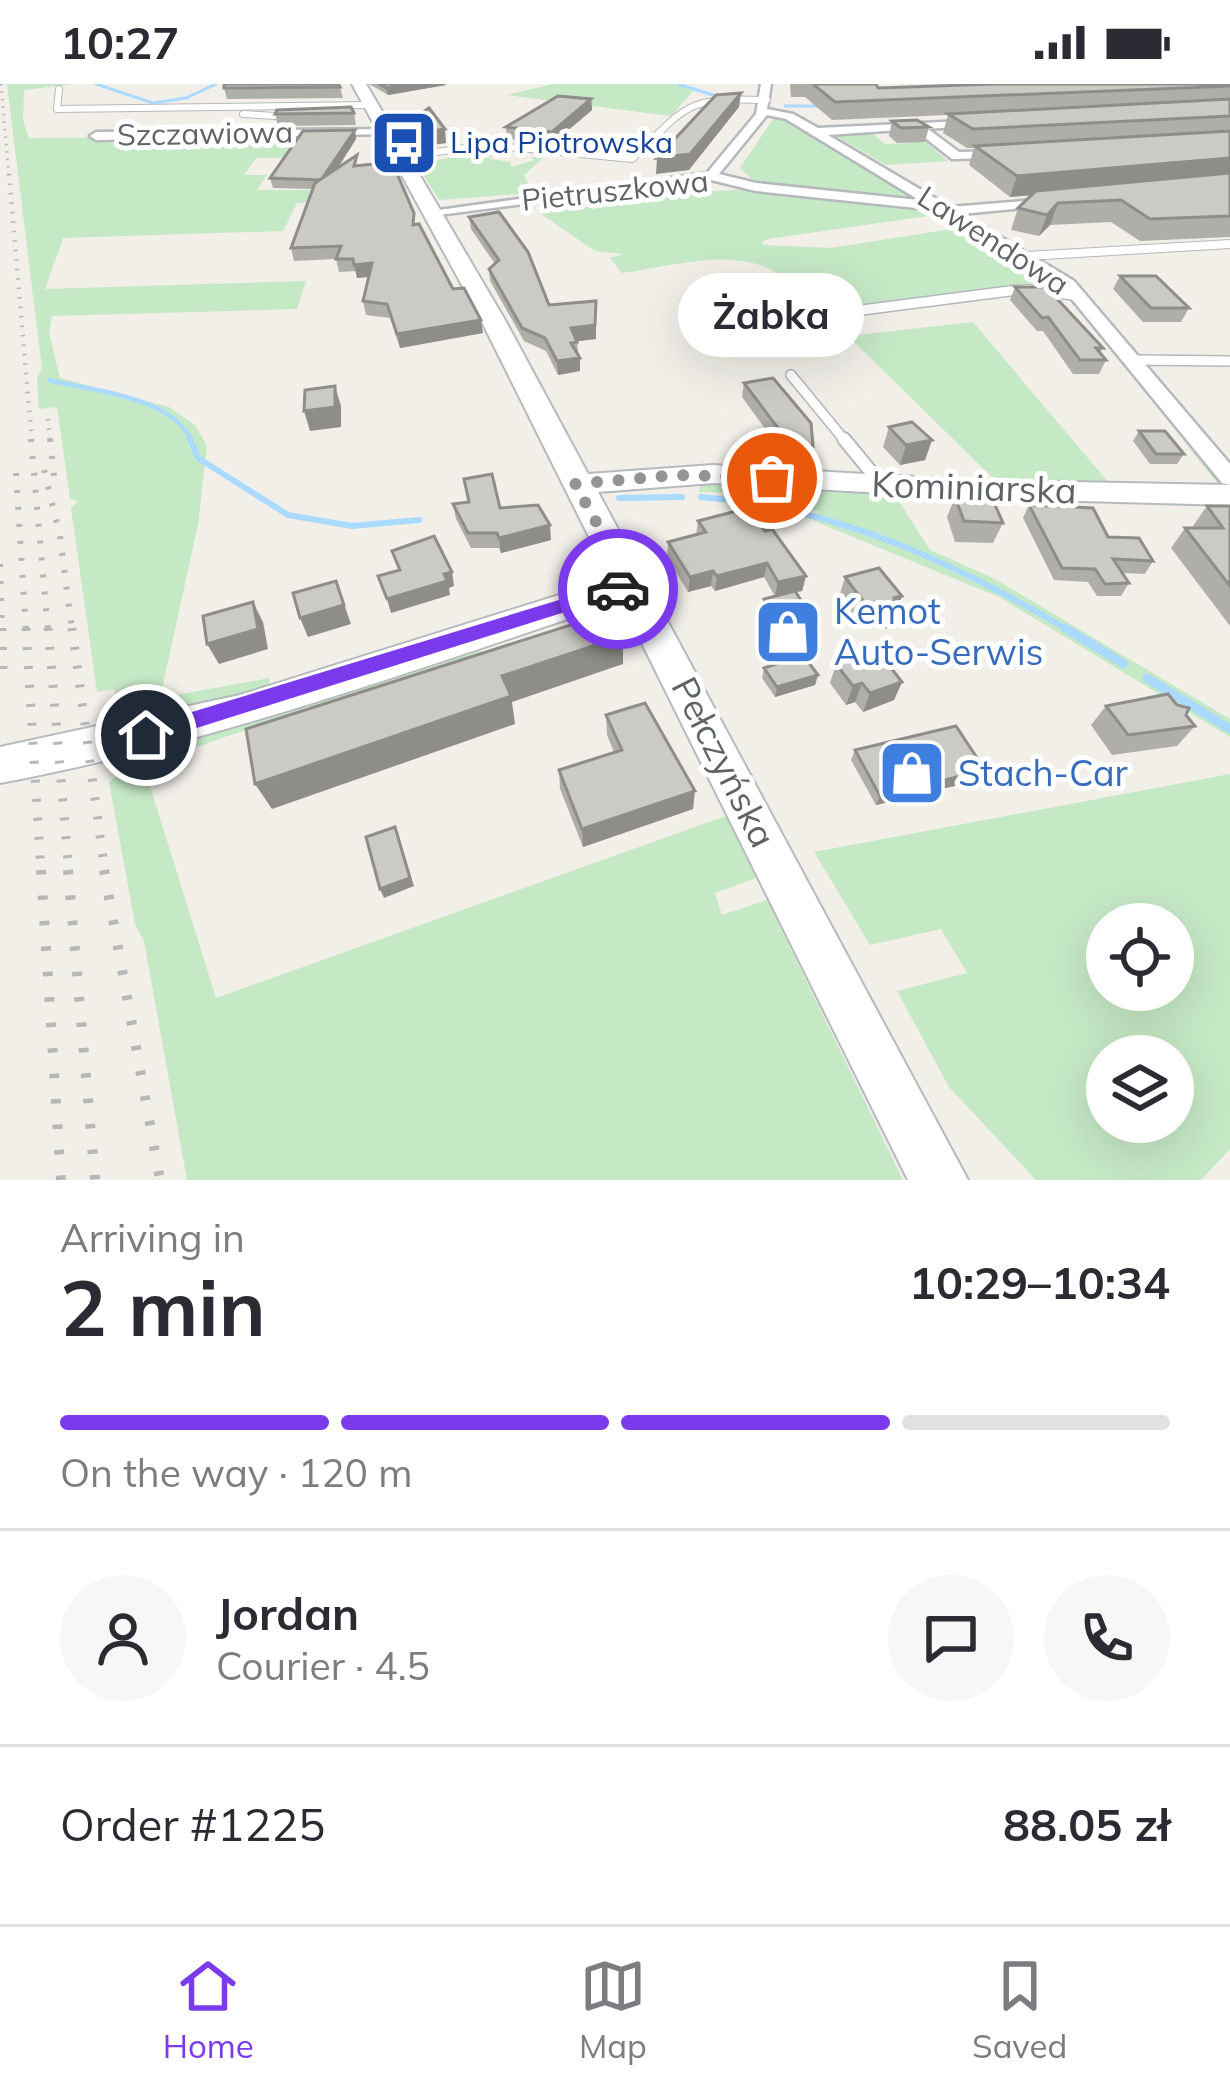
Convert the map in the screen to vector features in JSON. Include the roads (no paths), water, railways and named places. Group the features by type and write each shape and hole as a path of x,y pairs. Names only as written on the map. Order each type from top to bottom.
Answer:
{"main road":[{"name":"Pełczyńska","path":"359,84 493,320 939,1180"},
{"name":"Kominiarska","path":"575,484 713,474 1230,495"},
{"path":"0,765 146,735 631,585"}],"street":[{"path":"711,176 765,104 766,84"},
{"name":"Lawendowa","path":"765,104 1027,256 1078,296 1230,478"},
{"name":"Szczawiowa","path":"96,136 378,116"},
{"path":"816,132 1005,121"},
{"path":"917,126 956,156 1021,154"},
{"name":"Pietruszkowa","path":"431,212 711,176 756,187 947,208"},
{"path":"947,208 1073,199"}],"lane":[{"path":"59,89 57,109 378,116"},
{"path":"400,157 482,146 615,160 638,158 683,110 715,96 765,104"},
{"path":"232,114 311,117"},
{"path":"339,116 378,116"},
{"path":"1027,256 1230,244"},
{"path":"839,314 1031,289 1078,296"},
{"path":"1133,360 1230,361"},
{"path":"791,375 881,484"}],"waterway":[{"path":"96,84 153,103 186,98 216,84"},
{"path":"678,84 713,95"},
{"path":"785,106 824,106"},
{"path":"49,380 150,405 168,414 190,439"},
{"path":"190,439 198,458 288,515 352,526 419,520"},
{"path":"619,498 682,497"},
{"path":"701,497 800,513 893,542 1069,631"},
{"path":"1065,628 1069,631"},
{"path":"1069,631 1124,664"},
{"path":"1147,678 1230,729"}],"railway":[{"path":"1,84 9,177"},
{"path":"9,174 32,442"},
{"path":"48,419 50,442"},
{"path":"31,439 48,631"},
{"path":"50,439 55,485"},
{"path":"44,470 60,536 72,631"},
{"path":"16,473 26,631"},
{"path":"0,564 2,631"},
{"path":"2,628 3,671"},
{"path":"26,628 41,873"},
{"path":"48,628 69,873"},
{"path":"72,628 105,873"},
{"path":"41,870 61,1180"},
{"path":"68,870 95,1180"},
{"path":"104,870 160,1180"}],"place":[{"name":"Lipa Piotrowska","path":"404,143"},
{"name":"Żabka","path":"772,478"},
{"name":"Kemot Auto-Serwis","path":"788,632"},
{"name":"Stach-Car","path":"912,773"}]}
